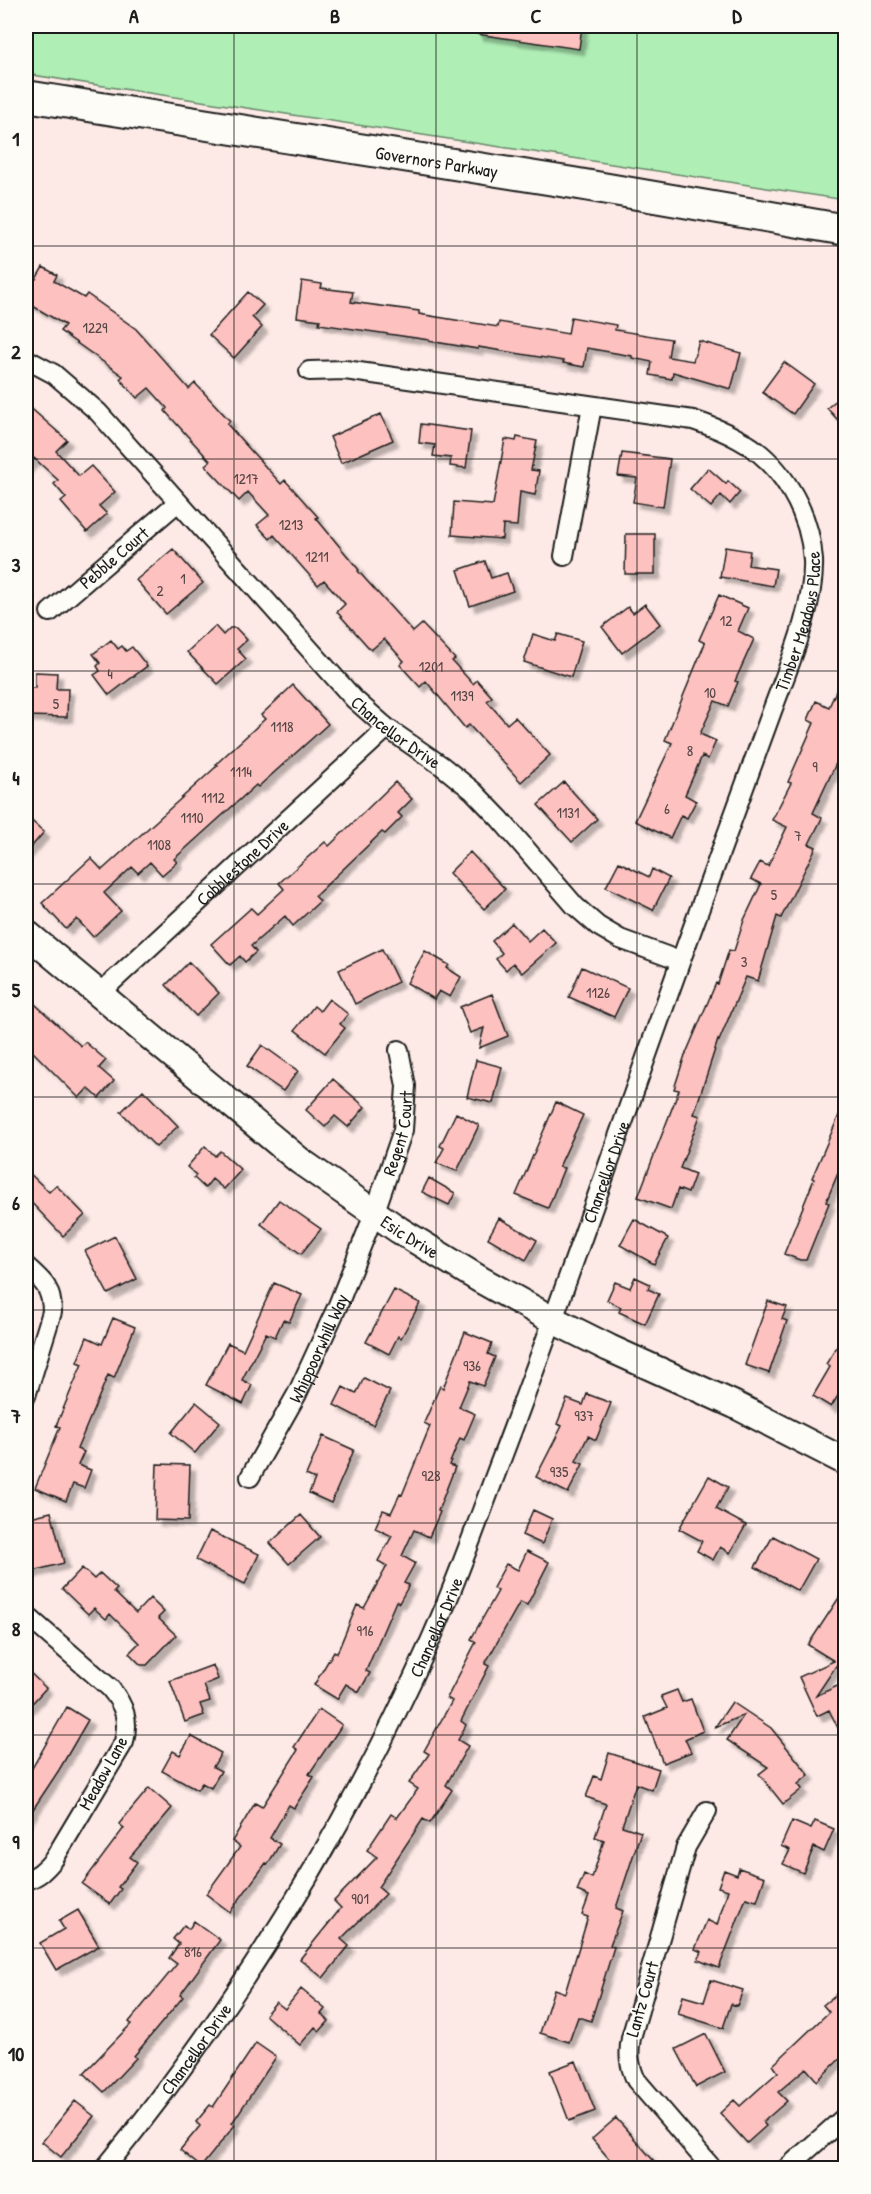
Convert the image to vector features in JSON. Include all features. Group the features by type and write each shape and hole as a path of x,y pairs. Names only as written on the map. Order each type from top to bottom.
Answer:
{"main road":[{"name":"Governors Parkway","path":"26,96 573,183 846,230"}],"street":[{"name":"Chancellor Drive","path":"26,359 54,374 98,412 354,699 387,728 442,766 473,791 575,906 598,926 620,939 680,962 554,1320 442,1612 390,1726 294,1900 242,1983 185,2064 105,2169"},
{"name":"Timber Meadows Place","path":"309,371 345,370 693,420 738,439 753,448 783,478 799,503 809,532 813,555 811,594 790,660 680,962"},
{"path":"564,556 592,406"},
{"name":"Pebble Court","path":"50,612 178,502"},
{"name":"Cobblestone Drive","path":"98,995 387,728"},
{"name":"Esic Drive","path":"27,938 300,1161 374,1214 481,1280 554,1320 609,1348 735,1405 846,1462"},
{"name":"Regent Court","path":"374,1214 403,1130 406,1086 399,1050"},
{"name":"Whippoorwhill Way","path":"250,1477 297,1394 338,1305 374,1214"},
{"path":"26,1266 47,1287 52,1299 52,1312 26,1395"},
{"name":"Meadow Lane","path":"26,1615 110,1688 121,1701 126,1714 127,1728 124,1742 54,1859 46,1870 26,1880"},
{"name":"Lantz Court","path":"707,1811 686,1847 630,2038 628,2053 630,2067 636,2080 712,2169"},
{"path":"787,2169 846,2116"}],"green space":[{"path":"26,26 845,26 845,200 26,74"}],"building":[{"path":"477,26 582,26 579,49 477,34"},
{"path":"43,267 57,275 54,281 84,298 87,294 136,329 189,389 195,383 230,421 227,424 281,484 285,480 318,517 316,518 358,571 413,632 422,624 455,659 452,661 473,684 477,680 492,697 487,701 507,724 515,717 550,755 521,782 469,725 465,728 426,681 420,687 400,665 404,661 384,639 371,650 337,612 345,604 324,580 318,585 274,535 270,539 257,525 269,515 248,492 239,501 205,465 210,461 165,411 167,408 149,388 137,398 120,379 123,376 60,331 65,325 26,302 26,273 36,279"},
{"path":"302,281 322,284 321,288 353,292 351,302 419,311 419,314 498,327 499,322 568,334 571,317 616,325 615,330 671,339 668,357 693,361 699,341 741,353 731,389 673,372 672,379 650,375 652,362 587,348 584,367 563,363 564,361 478,347 478,349 319,324 320,320 297,317"},
{"path":"248,292 263,305 252,317 262,327 234,358 209,335"},
{"path":"784,362 814,384 793,414 762,392"},
{"path":"846,392 846,429 827,408"},
{"path":"26,404 67,440 56,451 79,476 91,466 115,492 99,506 107,514 87,532 61,502 66,498 54,484 58,480 34,458 26,468"},
{"path":"381,414 393,440 341,463 330,437"},
{"path":"421,424 471,431 466,468 450,466 451,458 433,456 435,445 419,443"},
{"path":"517,437 537,441 531,470 539,471 535,495 520,492 517,526 503,525 502,539 452,535 454,502 493,505 505,439 516,441"},
{"path":"622,453 670,459 663,507 633,502 637,478 618,476"},
{"path":"708,468 726,484 728,481 740,492 730,504 721,495 711,507 690,489"},
{"path":"626,534 655,534 655,574 625,574"},
{"path":"725,547 750,551 748,565 776,569 773,586 720,577"},
{"path":"173,549 203,583 166,614 136,580"},
{"path":"485,561 491,578 507,573 513,591 470,606 458,570"},
{"path":"719,595 748,608 738,631 754,639 735,681 738,682 728,706 715,701 700,734 716,741 708,759 702,756 685,795 696,801 687,818 681,815 670,838 635,821 672,743 665,740 705,643 699,640"},
{"path":"645,604 660,624 622,653 602,627 628,607 633,613"},
{"path":"215,626 223,635 230,628 236,628 247,640 237,649 246,659 218,684 187,652"},
{"path":"533,634 555,641 558,634 582,641 571,677 524,662"},
{"path":"111,640 118,649 122,646 126,651 132,647 147,666 109,695 94,675 100,671 97,666 100,663 93,654"},
{"path":"846,668 846,742 813,813 822,818 809,844 816,847 781,918 777,916 758,981 746,977 718,1040 694,1114 700,1116 680,1168 695,1174 688,1193 678,1189 671,1209 638,1197 679,1090 674,1089 684,1058 716,983 718,984 729,950 734,951 744,920 761,884 751,879 760,862 768,866 787,827 772,820 791,783 788,782 814,723 808,720 816,701 829,707"},
{"path":"35,672 57,673 56,689 68,689 67,717 26,716 26,688 35,688"},
{"path":"293,685 328,724 174,859 177,862 162,875 150,862 138,873 132,867 104,893 121,911 93,937 77,919 66,929 42,903 91,858 102,870 218,765 216,764 265,719 261,715"},
{"path":"395,782 412,799 398,813 402,817 385,834 382,832 315,896 320,901 293,926 285,916 251,946 256,952 245,962 240,956 230,965 211,944 251,908 257,914 284,889 279,883 325,842 329,846"},
{"path":"564,782 597,819 572,842 538,805"},
{"path":"26,816 44,832 26,853"},
{"path":"470,852 505,889 484,909 449,873"},
{"path":"619,862 649,877 652,869 669,878 653,910 606,887"},
{"path":"512,923 528,941 542,928 556,943 522,973 513,963 506,970 496,959 502,953 492,941"},
{"path":"382,949 398,982 355,1004 339,970"},
{"path":"425,951 449,965 447,968 461,977 450,997 439,991 434,999 407,983"},
{"path":"189,962 219,993 196,1016 166,985"},
{"path":"582,967 628,988 614,1017 569,997"},
{"path":"492,994 508,1036 479,1048 484,1028 470,1033 460,1007"},
{"path":"26,996 81,1046 85,1042 106,1060 99,1068 114,1081 99,1098 88,1088 79,1098 26,1045"},
{"path":"329,999 348,1014 340,1024 345,1028 325,1053 295,1030 314,1006 320,1011"},
{"path":"262,1045 298,1071 283,1091 247,1066"},
{"path":"476,1060 502,1067 493,1103 467,1097"},
{"path":"333,1079 365,1107 348,1127 335,1116 325,1127 306,1110"},
{"path":"143,1090 178,1126 156,1147 121,1112"},
{"path":"846,1099 846,1154 806,1260 800,1260 784,1254 814,1179 812,1178"},
{"path":"556,1102 583,1115 559,1167 564,1168 548,1208 516,1195"},
{"path":"456,1113 479,1125 457,1171 436,1163 444,1148 440,1146"},
{"path":"205,1146 215,1156 220,1151 241,1170 224,1189 212,1179 205,1188 194,1178 196,1175 187,1167"},
{"path":"26,1170 49,1192 56,1185 85,1215 63,1236 26,1197"},
{"path":"429,1178 455,1193 449,1205 422,1192"},
{"path":"279,1200 321,1229 301,1254 261,1224"},
{"path":"499,1218 537,1240 526,1260 488,1238"},
{"path":"634,1219 668,1238 654,1264 620,1245"},
{"path":"115,1236 137,1279 108,1294 85,1251"},
{"path":"635,1277 650,1284 648,1289 659,1294 645,1324 619,1312 621,1307 607,1300 615,1282 630,1288"},
{"path":"274,1283 302,1295 289,1322 283,1320 275,1337 266,1333 242,1380 252,1385 243,1404 206,1385 228,1343 243,1350"},
{"path":"394,1290 420,1303 401,1338 398,1336 389,1354 366,1342"},
{"path":"768,1301 787,1307 782,1319 787,1321 769,1373 745,1365"},
{"path":"113,1318 135,1327 114,1378 108,1375 77,1449 84,1452 78,1465 91,1470 84,1488 73,1484 66,1501 35,1488 60,1427 56,1426 82,1364 77,1362 87,1337 102,1344"},
{"path":"465,1332 492,1343 488,1354 495,1357 483,1386 470,1381 459,1407 475,1414 464,1440 460,1438 449,1465 455,1467 429,1537 414,1530 402,1556 415,1563 404,1583 409,1585 399,1603 396,1601 366,1671 370,1673 359,1692 346,1684 337,1699 314,1685 334,1651 337,1653 357,1605 364,1608 387,1566 378,1561 392,1536 375,1528 383,1510 391,1513 400,1494 402,1495 430,1426 424,1423 440,1386 443,1388"},
{"path":"846,1332 846,1383 831,1407 813,1396 830,1367 826,1364"},
{"path":"364,1378 390,1391 373,1425 334,1405 343,1387 356,1394"},
{"path":"587,1394 611,1403 596,1440 588,1436 576,1461 583,1464 568,1493 536,1477 562,1426 557,1424 567,1399 583,1405"},
{"path":"196,1402 220,1422 195,1453 171,1433"},
{"path":"323,1436 354,1450 331,1503 309,1493 315,1479 306,1475"},
{"path":"157,1464 190,1465 188,1521 155,1520"},
{"path":"709,1476 728,1487 716,1509 746,1525 730,1553 720,1547 713,1560 697,1551 702,1541 679,1529"},
{"path":"533,1510 552,1519 542,1544 522,1535"},
{"path":"51,1512 64,1563 29,1572 26,1559 26,1518"},
{"path":"301,1515 320,1537 289,1564 270,1543"},
{"path":"210,1531 259,1554 245,1584 196,1560"},
{"path":"773,1536 816,1559 798,1591 755,1567"},
{"path":"527,1551 549,1562 527,1605 520,1602 485,1664 489,1666 461,1721 466,1725 458,1740 468,1746 446,1785 452,1790 430,1823 423,1819 378,1887 386,1894 341,1939 349,1946 323,1978 300,1959 341,1908 334,1901 377,1857 367,1850 391,1814 397,1818 418,1789 409,1783 429,1754 424,1751 452,1701 447,1698 476,1642 471,1639 498,1591 493,1588 506,1564 518,1570"},
{"path":"82,1568 94,1579 100,1573 117,1589 114,1592 136,1613 150,1598 164,1612 158,1618 176,1635 147,1665 141,1665 129,1653 139,1643 110,1614 106,1619 94,1608 88,1614 62,1589"},
{"path":"846,1587 846,1651 816,1696 846,1682 846,1744 829,1710 817,1716 799,1677 834,1661 808,1645"},
{"path":"213,1665 218,1679 204,1685 210,1701 200,1704 204,1715 185,1722 170,1681"},
{"path":"26,1669 46,1688 26,1710"},
{"path":"677,1690 682,1702 691,1699 703,1731 685,1739 691,1752 663,1763 645,1717 667,1708 661,1696"},
{"path":"732,1702 771,1728 809,1775 798,1784 802,1789 783,1804 759,1774 768,1767 727,1740 744,1715 715,1727"},
{"path":"67,1707 88,1720 26,1820 26,1779"},
{"path":"319,1709 342,1725 309,1774 314,1777 294,1808 289,1805 270,1838 280,1844 268,1864 266,1863 230,1912 206,1894 240,1847 232,1841 255,1803 262,1807 298,1750 294,1747"},
{"path":"191,1736 221,1753 213,1767 221,1771 211,1788 202,1783 197,1790 162,1771 173,1751 180,1755"},
{"path":"609,1753 659,1769 652,1790 636,1784 622,1826 641,1832 616,1908 623,1911 610,1945 614,1947 591,2021 578,2017 569,2042 540,2033 554,1989 565,1993 588,1917 582,1915 589,1896 577,1891 584,1874 592,1878 604,1840 595,1837 606,1804 586,1797 594,1776 601,1779"},
{"path":"149,1788 172,1808 130,1857 137,1862 118,1887 121,1889 110,1904 82,1884 124,1828 119,1824"},
{"path":"792,1821 811,1829 815,1821 834,1829 824,1852 814,1847 803,1873 783,1864 790,1850 781,1846"},
{"path":"739,1868 765,1877 757,1901 746,1898 719,1968 698,1960 702,1952 695,1949 707,1920 717,1925 728,1890 718,1887 724,1870 737,1875"},
{"path":"78,1910 99,1946 56,1970 40,1943 64,1929 59,1921"},
{"path":"194,1921 220,1940 180,1995 183,1997 134,2056 136,2058 104,2092 84,2073 131,2024 129,2022 177,1964 169,1958 179,1944 173,1939 184,1925 189,1929"},
{"path":"711,1980 743,1990 737,2006 731,2004 723,2028 678,2014 683,1996 704,2002"},
{"path":"846,1986 846,2053 817,2081 806,2068 778,2092 787,2101 763,2122 766,2126 747,2143 720,2113 734,2100 740,2106 778,2072 773,2065 829,2012 823,2005"},
{"path":"301,1989 325,2009 321,2014 329,2021 320,2031 315,2027 300,2045 265,2015 276,2002 285,2009"},
{"path":"706,2034 725,2072 696,2087 676,2049"},
{"path":"256,2043 276,2057 232,2123 235,2125 201,2167 180,2150 200,2126 196,2122 210,2105 213,2107"},
{"path":"576,2061 595,2111 569,2121 550,2071"},
{"path":"75,2101 94,2116 61,2157 42,2142"},
{"path":"616,2118 661,2169 618,2169 592,2139"}]}
